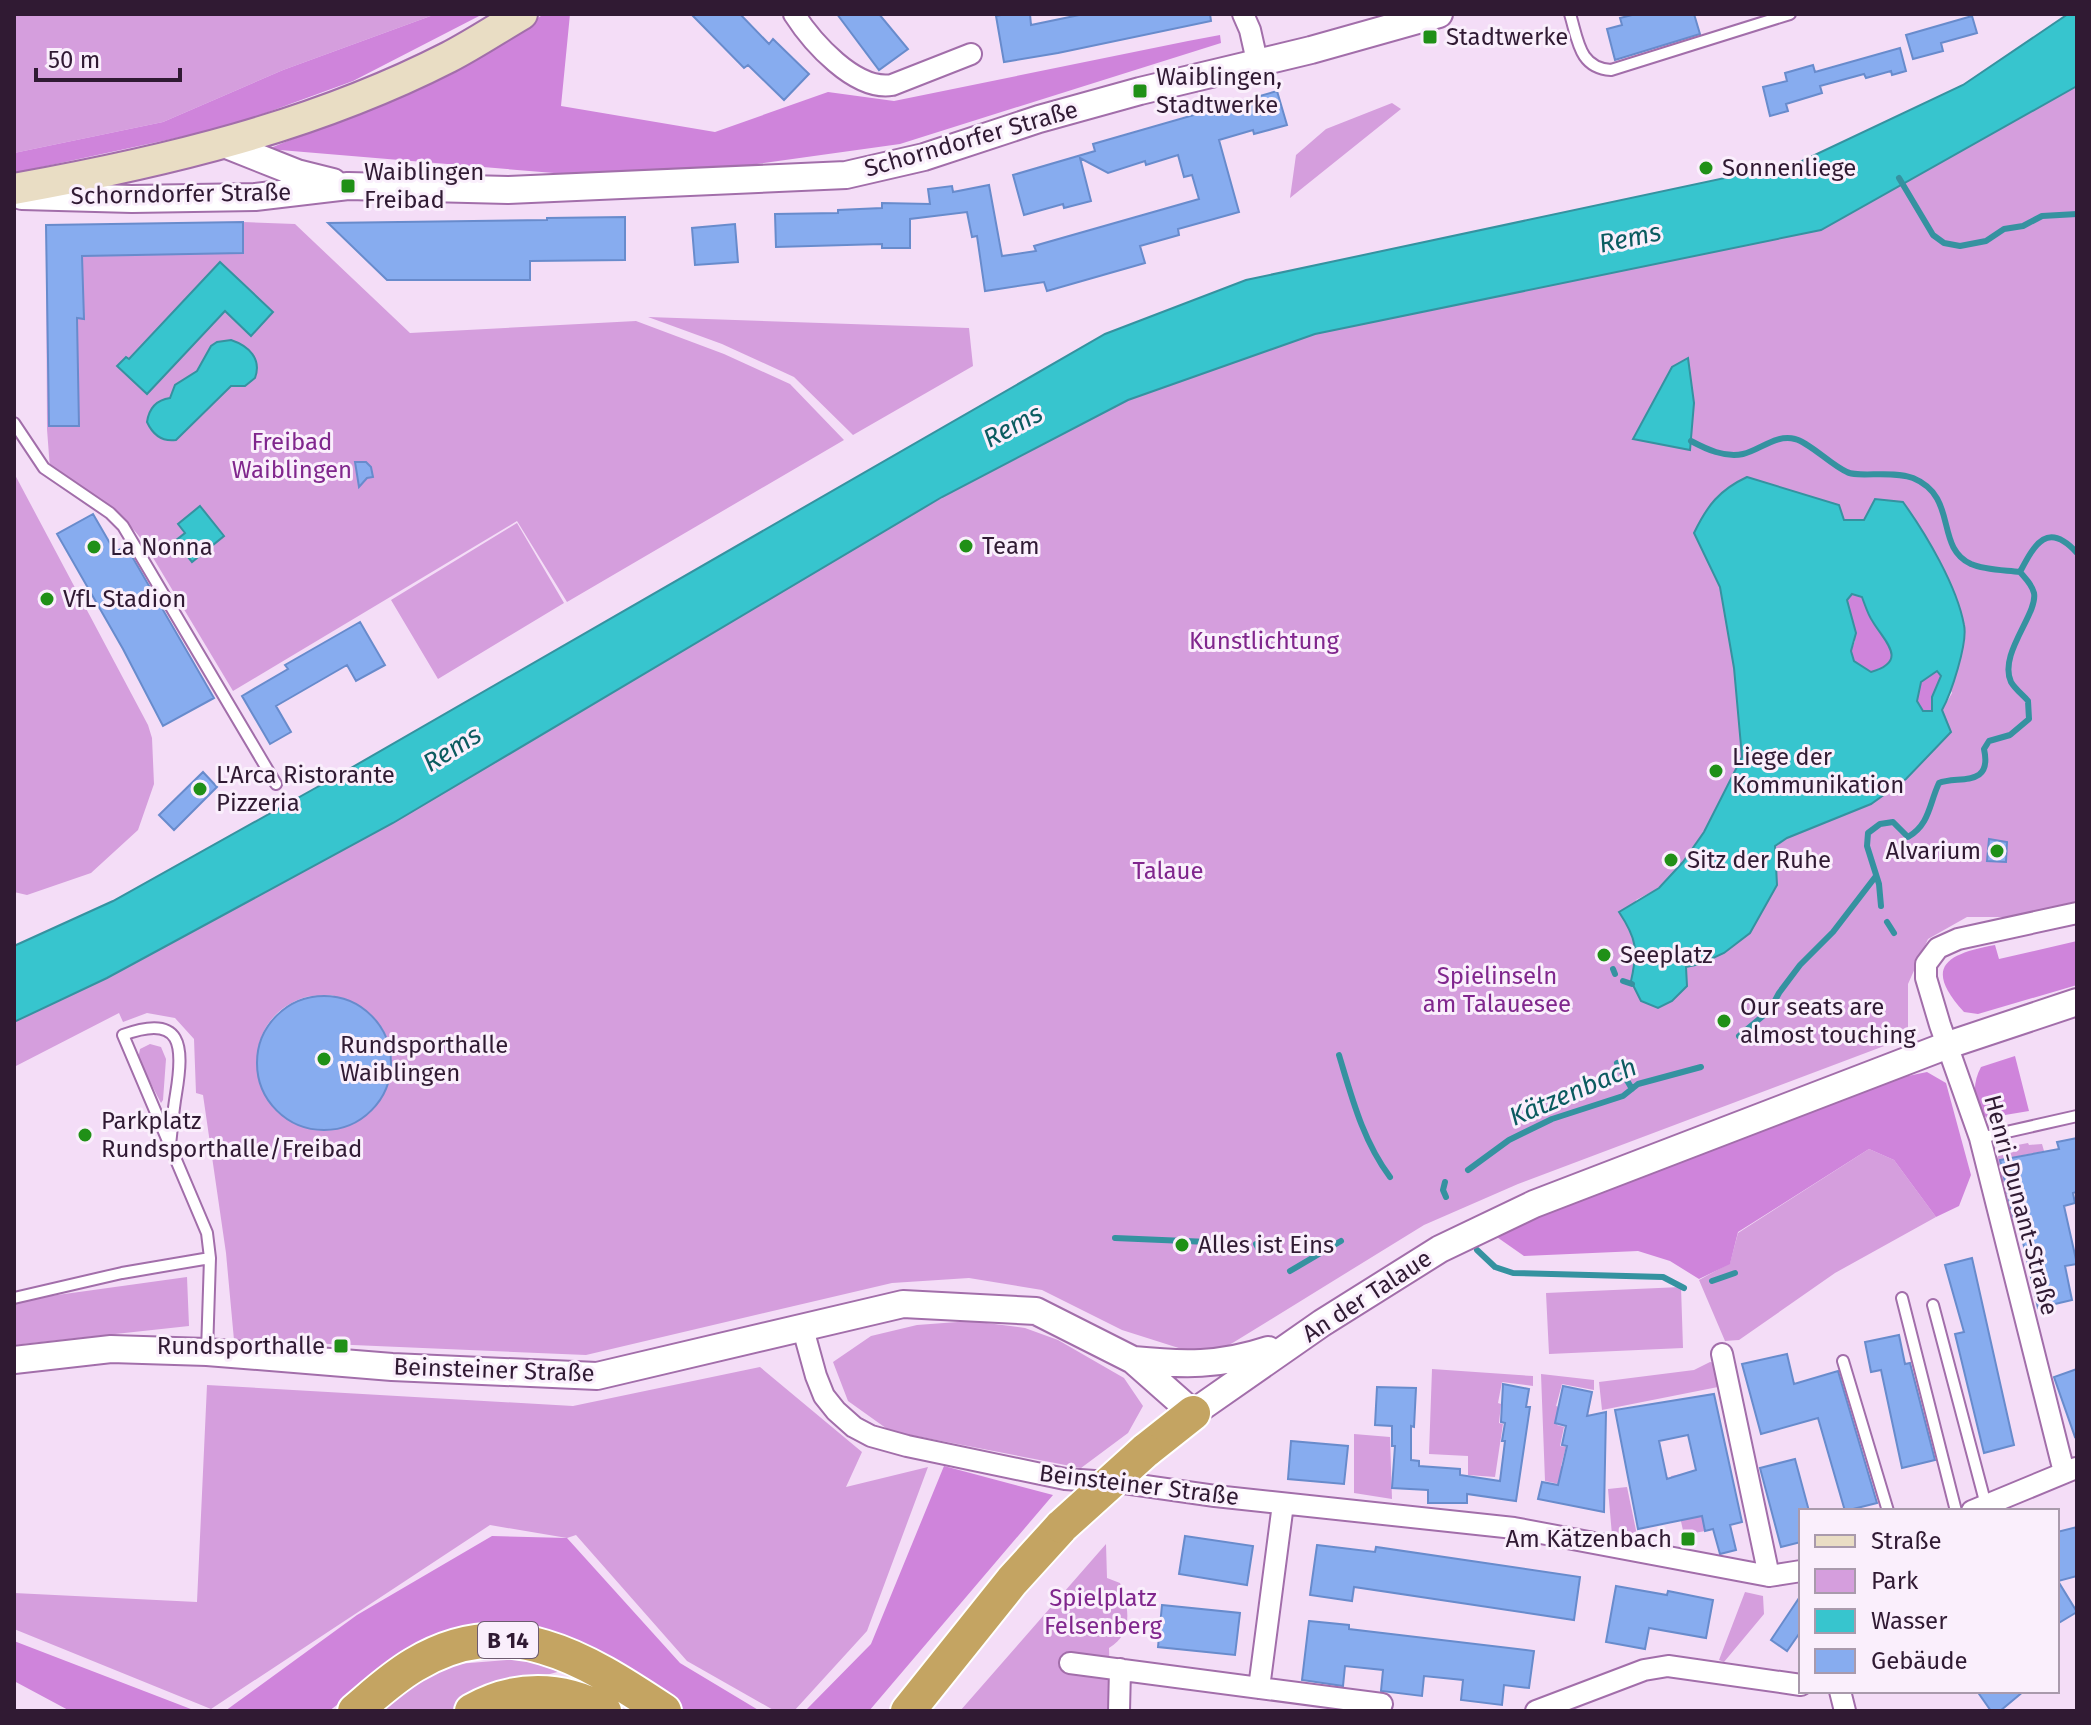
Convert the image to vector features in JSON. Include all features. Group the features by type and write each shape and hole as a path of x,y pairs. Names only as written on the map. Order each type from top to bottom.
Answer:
{"highway":[{"path":"909,1709 1012,1581 1062,1526 1145,1451 1193,1413"},
{"name":"B 14","path":"355,1711 404,1672 440,1651 469,1642 491,1640 522,1641 551,1647 587,1663 664,1711"},
{"name":"B 14","path":"472,1711 512,1694 538,1692 564,1695 604,1711"}],"main road":[{"path":"224,144 332,108 449,57 522,14"},
{"name":"Schorndorfer Straße","path":"14,189 101,173 224,144"}],"street":[{"path":"794,14 843,68 863,81 880,87 971,54"},
{"path":"1243,14 1257,61"},
{"name":"Schorndorfer Straße","path":"14,195 132,199 255,197 348,186 508,190 846,175 924,157 1053,115 1257,61 1311,50 1439,14"},
{"name":"Schorndorfer Straße","path":"224,144 297,173 348,186"},
{"path":"1948,1045 1926,978 1926,964 1933,953 1958,939 2077,913"},
{"name":"An der Talaue","path":"1193,1413 1440,1249 1534,1204 1948,1045 2077,1002"},
{"name":"Henri-Dunant-Straße","path":"1948,1045 1980,1138 2070,1470"},
{"path":"803,1329 903,1304 1036,1311 1133,1360 1193,1413"},
{"name":"Beinsteiner Straße","path":"14,1360 111,1349 597,1376 803,1329 824,1396 854,1427 871,1436 907,1446 1065,1479 1124,1483 1283,1504 1514,1528 1769,1576 1799,1571"},
{"path":"1133,1360 1188,1365 1237,1360 1296,1342"},
{"path":"1722,1354 1769,1576"},
{"path":"1979,1508 2070,1470"},
{"path":"1259,1688 1283,1504"},
{"path":"1070,1663 1382,1704"},
{"path":"1536,1711 1644,1670 1668,1666 1799,1685"},
{"path":"1119,1711 1120,1669"}],"lane":[{"path":"1570,14 1582,56 1599,69 1611,70 1790,14"},
{"path":"14,423 44,468 110,513 123,526 276,784"},
{"path":"170,1145 181,1069 180,1050 171,1033 158,1027 142,1028 123,1035 207,1233 210,1258 207,1352"},
{"path":"1980,1138 2077,1116"},
{"path":"14,1298 122,1273 210,1258"},
{"path":"1902,1298 1955,1509"},
{"path":"1933,1305 1979,1508"},
{"path":"1843,1361 1887,1509"}],"green space":[{"path":"14,14 436,14 283,70 163,122 14,153"},
{"name":"Talaue","path":"2077,86 2077,901 2012,917 1967,917 1928,939 1908,984 1908,1037 1518,1184 1424,1225 1226,1347 1185,1350 1122,1330 1042,1290 969,1278 892,1283 586,1355 234,1340 226,1253 203,1095 196,1093 194,1039 175,1018 147,1013 123,1022 119,1013 14,1067 14,1022 107,978 943,497 1128,400 1315,334 1821,230","holes":["1659,394 1690,449 1634,439","1747,477 1779,487 1843,520 1864,520 1870,512 1952,693 1942,710 1951,732 1935,749 1775,846 1777,885 1700,964 1686,967 1641,1001 1631,981 1637,956 1632,932 1636,900 1659,888 1683,862 1704,832 1742,757 1734,668 1720,587 1694,533","331,995 362,1009 374,1018 389,1043 390,1074 381,1098 360,1119 346,1126 309,1128 285,1118 268,1100 259,1078 257,1054 264,1030 280,1010 306,997"]},
{"path":"1392,103 1401,109 1290,198 1296,155 1326,129"},
{"name":"Freibad Waiblingen","path":"295,224 410,333 636,321 724,354 790,384 844,440 567,602 517,521 233,691 143,541 123,518 101,500 50,469 46,225"},
{"path":"648,317 969,328 973,366 853,435 794,377 722,344"},
{"name":"VfL Stadion","path":"14,473 148,725 152,738 154,784 138,830 91,873 27,895 14,892"},
{"path":"517,523 564,603 438,679 391,600"},
{"path":"150,1044 161,1047 166,1059 161,1103 138,1059 140,1049"},
{"path":"2042,1144 2044,1151 2000,1160 2005,1182 1997,1184 1993,1167 2002,1148"},
{"path":"1869,1149 1894,1160 1936,1217 1835,1273 1739,1340 1725,1341 1699,1280 1730,1263 1738,1233"},
{"path":"187,1277 189,1326 14,1345 14,1301"},
{"path":"1681,1287 1683,1348 1549,1354 1546,1293"},
{"path":"971,1321 1025,1328 1058,1340 1124,1378 1143,1406 1128,1433 1081,1468 890,1431 848,1401 833,1362 871,1336 917,1325"},
{"path":"1710,1362 1715,1363 1723,1386 1602,1410 1599,1382 1694,1370"},
{"path":"760,1367 862,1452 846,1487 928,1467 867,1631 794,1711 775,1711 687,1661 576,1535 567,1538 490,1525 211,1709 14,1629 14,1593 197,1602 207,1385 573,1406"},
{"path":"1432,1369 1533,1376 1533,1386 1502,1382 1498,1403 1501,1404 1499,1423 1503,1424 1495,1477 1468,1475 1468,1456 1429,1454"},
{"path":"1541,1374 1594,1380 1594,1390 1562,1384 1556,1406 1562,1408 1557,1425 1564,1427 1560,1446 1566,1447 1561,1466 1568,1468 1564,1485 1545,1481"},
{"path":"1354,1434 1390,1437 1392,1499 1354,1493"},
{"path":"1692,1472 1705,1531 1684,1535 1671,1476"},
{"path":"1627,1487 1637,1535 1612,1535 1608,1489"},
{"name":"Spielplatz Felsenberg","path":"1106,1544 1107,1578 1120,1583 1127,1610 1123,1635 1109,1648 1111,1711 960,1711"},
{"path":"1745,1592 1763,1596 1764,1614 1724,1662 1719,1660"},
{"path":"532,1658 561,1671 473,1695 457,1711 371,1711 432,1666"}],"shaded area":[{"path":"436,14 483,14 353,81 227,127 14,173 14,153 163,122 283,70"},
{"path":"544,14 570,14 561,106 715,132 828,92 894,101 1220,35 1221,43 900,144 677,175 566,174 268,149 450,75"},
{"path":"1851,594 1862,597 1891,650 1889,662 1871,672 1854,661 1851,651 1855,641 1847,600"},
{"path":"1937,671 1941,676 1932,711 1923,711 1917,701 1921,682"},
{"path":"2077,941 2077,985 1978,1014 1964,1012 1945,984 1943,973 1946,965 1964,953 1995,945 1999,959"},
{"path":"2015,1056 2029,1111 1987,1118 1976,1101 1978,1073 1981,1067"},
{"path":"1927,1072 1946,1083 1971,1175 1959,1206 1936,1217 1894,1160 1869,1149 1738,1232 1730,1264 1699,1279 1670,1261 1638,1251 1524,1256 1494,1235 1620,1181 1903,1077"},
{"path":"944,1466 1053,1495 869,1711 805,1711 871,1644"},
{"path":"492,1536 567,1538 680,1663 760,1711 686,1711 604,1653 521,1627 415,1646 329,1711 225,1711 357,1615"},
{"path":"14,1641 196,1711 70,1711 14,1681"}],"water":[{"name":"Rems","path":"2068,14 2077,14 2077,86 1821,230 1315,334 1128,400 942,497 393,823 107,978 14,1022 14,946 113,901 337,776 1105,334 1246,280 1800,162 1963,85"},
{"path":"220,262 273,312 251,336 225,311 147,394 117,366 126,357 129,359"},
{"path":"231,340 252,354 257,365 255,378 245,386 231,386 176,440 158,437 147,422 151,409 170,398 175,385 197,371 211,346"},
{"path":"1688,358 1694,403 1690,450 1633,439 1672,367"},
{"path":"1747,477 1839,505 1844,520 1864,520 1875,499 1903,502 1948,577 1964,625 1961,656 1942,710 1951,732 1906,779 1871,804 1787,838 1775,846 1777,885 1750,933 1724,953 1686,967 1687,986 1672,1001 1658,1008 1641,1001 1631,981 1634,945 1619,912 1659,888 1683,862 1704,832 1742,757 1734,668 1720,587 1694,533 1715,500","holes":["1852,594 1862,597 1891,650 1889,662 1871,672 1854,661 1851,651 1856,633 1847,600","1937,671 1941,676 1932,697 1932,711 1923,711 1917,701 1921,682"]},
{"path":"200,506 224,536 192,562 175,541 185,533 178,524"}],"building":[{"path":"691,14 740,14 769,44 773,39 809,74 784,100 748,65 744,68"},
{"path":"837,14 879,14 908,49 879,70"},
{"path":"1030,14 1031,25 1084,14 1210,14 1211,21 1004,62 996,16"},
{"path":"1636,14 1694,14 1700,34 1615,60 1607,29 1622,25 1620,18"},
{"path":"1972,16 1977,33 1941,43 1943,51 1913,59 1906,35"},
{"path":"1900,48 1906,71 1892,75 1891,71 1866,78 1864,74 1820,86 1822,93 1786,104 1788,111 1770,116 1763,87 1787,81 1785,73 1813,65 1815,72"},
{"path":"1277,91 1287,125 1254,134 1253,130 1219,140 1239,212 1178,229 1179,235 1140,246 1145,263 1047,291 1044,282 985,291 977,236 972,237 967,212 910,219 910,248 882,248 882,244 776,247 775,214 838,213 838,210 882,208 882,203 930,204 928,189 952,186 953,192 989,185 1002,256 1036,251 1034,246 1199,199 1192,175 1184,177 1178,155 1146,165 1145,161 1108,173 1080,158 1091,201 1064,208 1063,204 1024,215 1013,175 1095,151 1093,144"},
{"path":"625,217 625,260 530,261 530,280 387,280 328,223 547,220"},
{"path":"243,222 243,253 82,256 84,319 77,318 79,426 49,426 46,225"},
{"path":"735,224 738,262 695,265 692,228"},
{"path":"355,462 366,462 371,467 373,477 367,478 359,487"},
{"path":"93,514 115,552 126,546 214,698 163,726 57,534"},
{"path":"360,622 385,665 356,681 347,665 276,706 291,732 270,744 242,696 288,669 285,665"},
{"path":"203,772 217,787 174,830 159,815"},
{"name":"Alvarium","path":"1989,839 2007,842 2006,862 1987,861"},
{"name":"Rundsporthalle Waiblingen","path":"324,996 350,1001 371,1016 386,1037 391,1063 386,1089 371,1110 350,1125 324,1130 298,1125 277,1110 262,1089 257,1063 262,1037 277,1016 298,1001"},
{"path":"2077,1138 2075,1203 2064,1206 2077,1264 2065,1266 2072,1300 2038,1308 2017,1216 2013,1217 2000,1160 2059,1149 2057,1142"},
{"path":"1972,1258 2014,1445 1984,1453 1955,1334 1964,1332 1945,1265"},
{"path":"1899,1335 1905,1364 1910,1363 1935,1460 1902,1468 1881,1370 1871,1372 1865,1342"},
{"path":"1787,1354 1794,1384 1838,1371 1877,1503 1844,1509 1818,1418 1761,1434 1742,1364"},
{"path":"2077,1369 2077,1436 2075,1437 2054,1377"},
{"path":"1503,1384 1529,1389 1526,1407 1530,1407 1516,1501 1467,1494 1467,1503 1428,1503 1428,1490 1392,1488 1395,1446 1392,1446 1392,1426 1375,1425 1377,1387 1416,1388 1411,1460 1419,1461 1419,1466 1460,1469 1460,1475 1500,1481 1505,1441 1502,1441 1505,1423 1501,1422"},
{"path":"1563,1386 1592,1392 1587,1416 1606,1412 1604,1512 1538,1499 1542,1482 1558,1485 1567,1446 1562,1445 1566,1426 1555,1423"},
{"path":"1714,1394 1742,1522 1730,1525 1736,1550 1720,1554 1713,1529 1705,1531 1702,1516 1638,1529 1615,1410","holes":["1688,1435 1696,1470 1667,1479 1659,1441"]},
{"path":"1291,1441 1348,1446 1344,1484 1288,1479"},
{"path":"1795,1459 1808,1509 1799,1509 1799,1542 1781,1547 1760,1468"},
{"path":"2077,1527 2077,1576 2059,1581 2059,1532"},
{"path":"1185,1536 1253,1546 1247,1585 1179,1574"},
{"path":"1317,1545 1375,1552 1376,1547 1580,1577 1574,1620 1354,1587 1352,1601 1310,1595"},
{"path":"2059,1583 2077,1612 2059,1623"},
{"path":"1616,1586 1667,1595 1668,1591 1713,1600 1706,1638 1649,1628 1645,1649 1606,1642"},
{"path":"1799,1598 1799,1634 1787,1651 1771,1640"},
{"path":"1162,1605 1240,1613 1235,1655 1158,1647"},
{"path":"1309,1621 1349,1625 1349,1629 1534,1651 1529,1688 1504,1685 1502,1705 1461,1700 1463,1680 1424,1676 1422,1696 1381,1691 1383,1670 1345,1666 1343,1686 1302,1680"},
{"path":"1978,1693 2022,1693 2000,1711 1991,1711"}],"waterway":[{"path":"1899,178 1933,235 1944,243 1960,246 1986,241 2004,229 2023,226 2042,216 2077,214"},
{"path":"1691,441 1716,452 1736,455 1781,439 1795,439 1852,474 1913,478 1927,486 1936,497 1953,546 1960,556 1976,566 2020,572"},
{"name":"Kätzenbach","path":"2020,572 2031,552 2050,537 2067,543 2077,553"},
{"name":"Kätzenbach","path":"1881,906 1879,884 1867,846 1868,833 1880,824 1893,822 1908,837 1925,820 1939,783 1978,775 1983,770 1984,749 1989,741 2010,735 2029,719 2028,701 2013,685 2008,671 2014,647 2034,602 2032,587 2020,572"},
{"name":"Kätzenbach","path":"1739,1036 1770,1010 1800,965 1833,932 1876,876"},
{"path":"1887,922 1894,933"},
{"path":"1613,969 1615,974"},
{"path":"1623,981 1632,984"},
{"path":"1339,1055 1365,1134 1390,1177"},
{"path":"1617,1063 1632,1089"},
{"name":"Kätzenbach","path":"1468,1170 1509,1140 1552,1119 1623,1096 1638,1084 1701,1067"},
{"name":"Kätzenbach","path":"1445,1182 1443,1190 1446,1197"},
{"path":"1115,1238 1232,1243"},
{"path":"1290,1271 1341,1241"},
{"path":"1256,1244 1259,1250 1272,1251"},
{"name":"Kätzenbach","path":"1477,1250 1495,1267 1513,1273 1663,1277 1684,1288"},
{"name":"Kätzenbach","path":"1712,1281 1735,1273"}],"place":[{"name":"Stadtwerke","path":"1430,37"},
{"name":"Waiblingen, Stadtwerke","path":"1140,91"},
{"name":"Sonnenliege","path":"1706,168"},
{"name":"Waiblingen Freibad","path":"348,186"},
{"name":"Team","path":"966,546"},
{"name":"La Nonna","path":"94,547"},
{"name":"VfL Stadion","path":"47,599"},
{"name":"Liege der Kommunikation","path":"1716,771"},
{"name":"L'Arca Ristorante Pizzeria","path":"200,789"},
{"name":"Alvarium","path":"1997,851"},
{"name":"Sitz der Ruhe","path":"1671,860"},
{"name":"Seeplatz","path":"1604,955"},
{"name":"Our seats are almost touching","path":"1724,1021"},
{"name":"Rundsporthalle Waiblingen","path":"324,1059"},
{"name":"Parkplatz Rundsporthalle/Freibad","path":"85,1135"},
{"name":"Alles ist Eins","path":"1182,1245"},
{"name":"Rundsporthalle","path":"341,1346"},
{"name":"Am Kätzenbach","path":"1688,1539"}],"park label":[{"name":"Kunstlichtung","path":"1264,641"},
{"name":"Spielinseln am Talauesee","path":"1497,990"}]}
